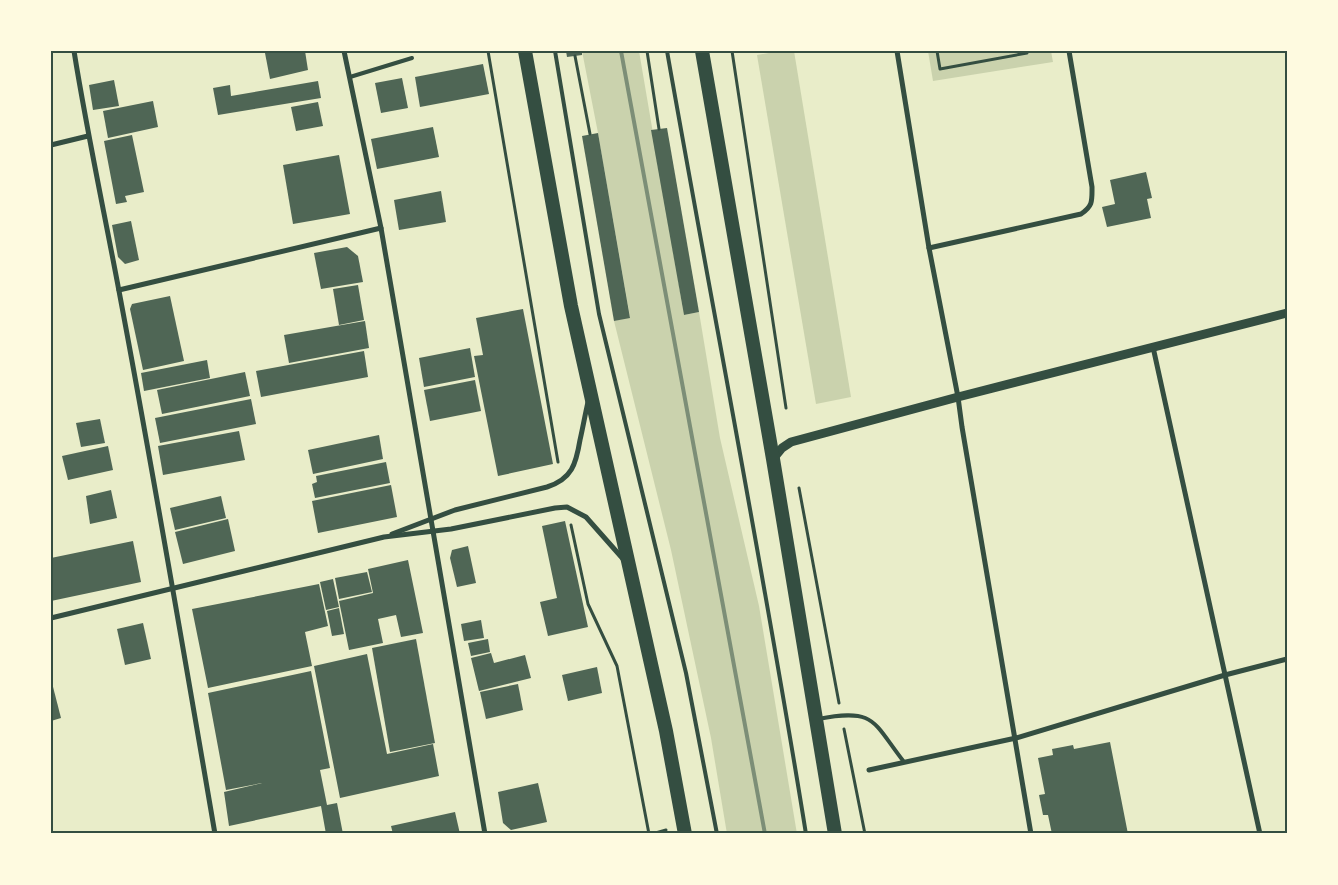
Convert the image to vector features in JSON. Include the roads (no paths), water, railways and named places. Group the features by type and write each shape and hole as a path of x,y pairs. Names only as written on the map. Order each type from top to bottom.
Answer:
{"highway":[{"path":"525,51 557,234 590,392 666,730 685,834"},
{"path":"702,51 773,459 835,834"}],"street":[{"path":"74,51 88,136 119,290 173,588 215,834"},
{"path":"344,51 381,228 485,834"},
{"path":"897,51 929,248 958,398 1031,834"},
{"path":"929,248 1081,214 1089,209 1092,200 1092,187 1069,51"},
{"path":"51,145 88,136"},
{"path":"119,290 381,228"},
{"path":"773,459 782,448 791,442 1287,313"},
{"path":"1153,347 1260,834"},
{"path":"384,537 455,510 547,487 561,481 567,476 576,462 590,392"},
{"path":"51,618 384,537 432,532 567,507 578,511 593,523 629,566"},
{"path":"869,770 1016,738 1225,675 1287,659"}],"lane":[{"path":"555,51 599,314 686,673 717,834"},
{"path":"667,51 740,450 806,834"},
{"path":"350,77 412,58"},
{"path":"816,719 841,714 859,715 875,722 904,762"}],"railway":[{"path":"621,51 765,834"}]}
